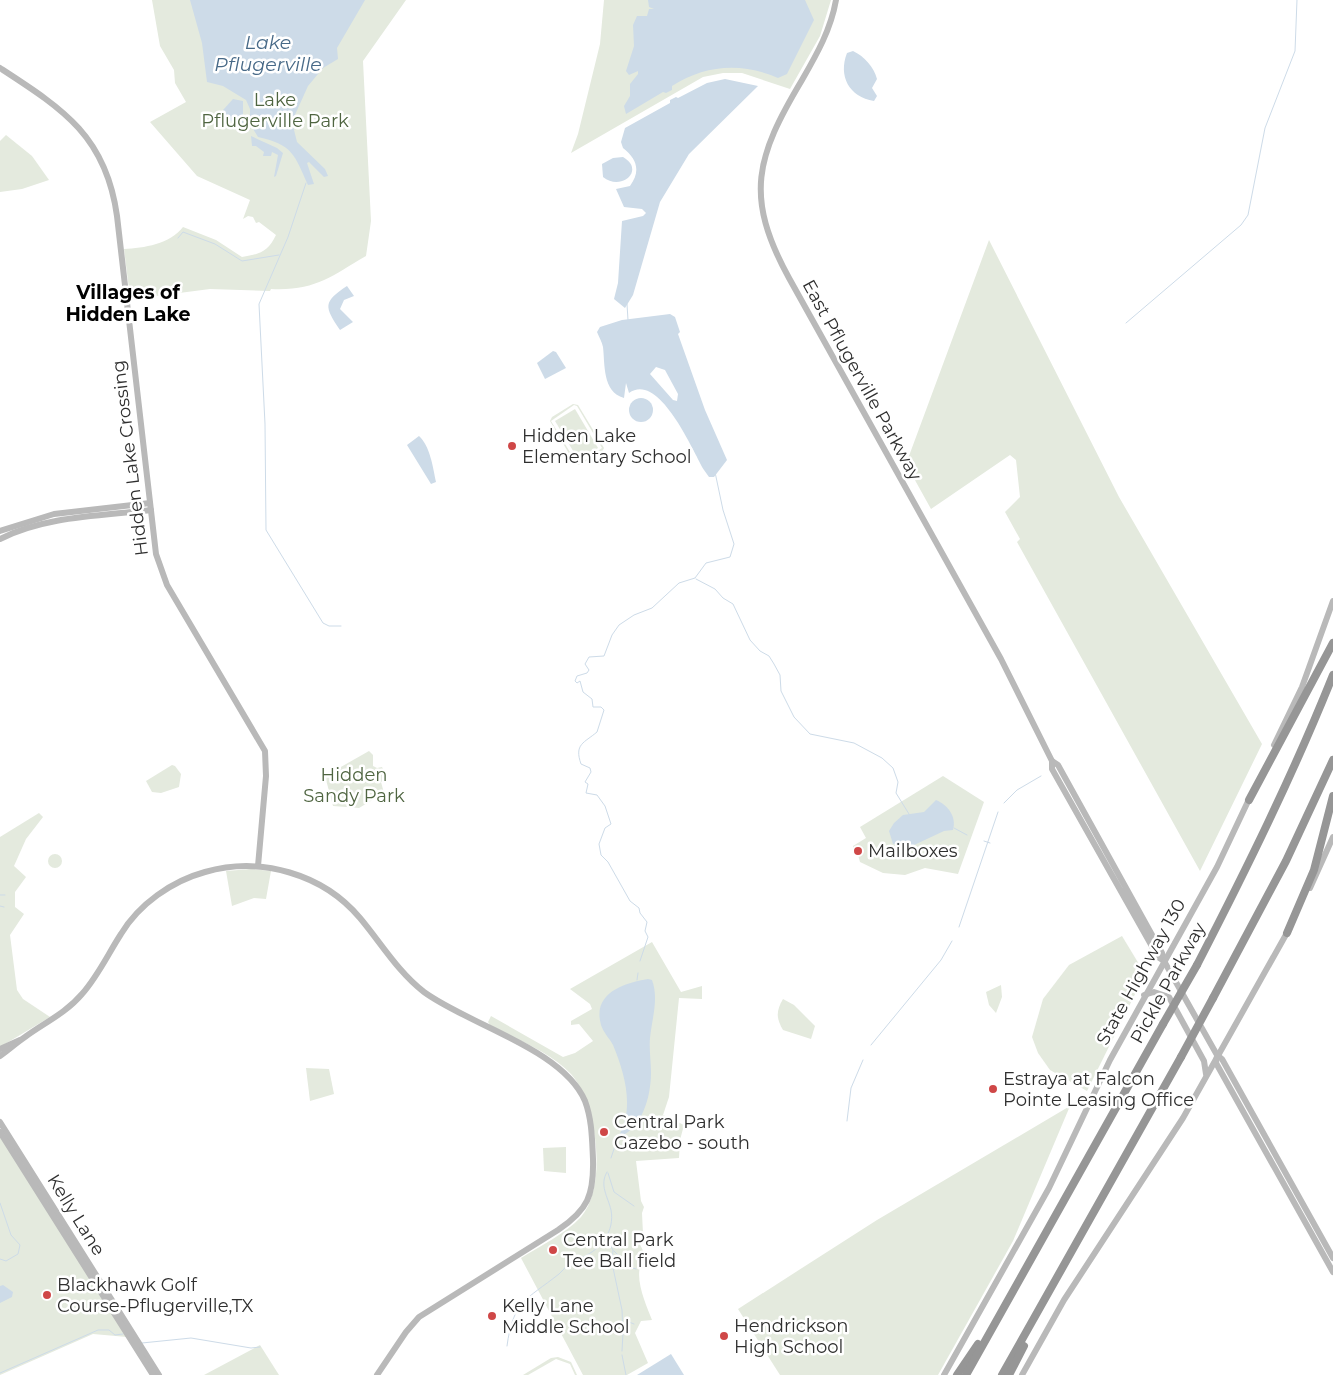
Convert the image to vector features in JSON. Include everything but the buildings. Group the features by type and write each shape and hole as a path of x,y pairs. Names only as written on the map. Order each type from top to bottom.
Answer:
{"highway":[{"path":"1249,800 1333,643"},
{"name":"Pickle Parkway","path":"966,1375 1197,965 1265,834 1302,753 1333,675"},
{"path":"1002,1375 1213,998 1286,862 1333,760"},
{"path":"1287,933 1314,870 1333,796"},
{"path":"1009,1375 1072,1251"},
{"path":"957,1375 1015,1288"}],"street":[{"name":"East Pflugerville Parkway","path":"836,0 833,16 819,51 778,120 767,146 762,166 760,194 766,230 793,286 1001,659 1052,761 1052,769 1158,957 1164,962"},
{"name":"Hidden Lake Crossing","path":"0,68 49,100 70,117 90,142 106,173 117,216 156,554 163,576 265,751 266,776 258,866"},
{"path":"0,531 31,519 54,514 151,507"},
{"path":"0,540 16,532 42,524 151,507"},
{"name":"State Highway 130","path":"944,1375 1049,1188 1098,1084 1144,996 1217,867 1302,687 1333,601"},
{"name":"East Pflugerville Parkway","path":"1052,761 1058,765 1162,953 1164,962 1217,1055 1222,1058 1332,1270"},
{"path":"1087,833 1094,836 1107,861 1117,872"},
{"path":"1022,1375 1064,1300 1183,1118 1287,933 1333,837"},
{"path":"0,1056 23,1038 66,1010 80,997 93,981 130,920 161,893 179,882 204,872 258,866 290,872 327,889 341,899 360,918 400,970 418,987 436,1000 531,1050 560,1068 580,1092 589,1113 593,1184 588,1200 581,1212 558,1230 419,1317 406,1332 377,1375"},
{"path":"1155,941 1164,946 1174,942"},
{"path":"1144,996 1154,992 1168,997 1204,1061 1206,1075"},
{"path":"0,1049 23,1038"},
{"name":"East Pflugerville Parkway","path":"1217,1055 1216,1063 1225,1079 1333,1258"},
{"path":"1206,1075 1214,1073 1225,1079"},
{"name":"Kelly Lane","path":"0,1122 159,1375"},
{"name":"Kelly Lane","path":"0,1132 153,1375"}],"green space":[{"name":"Lake Pflugerville Park","path":"152,0 406,0 363,61 371,221 366,256 322,281 299,288 271,289 270,291 210,289 133,299 130,297 124,249 156,244 178,233 183,227 216,240 242,257 263,251 270,245 276,235 259,222 256,223 253,217 248,216 243,219 250,200 197,176 150,122 186,102 175,83 174,70 160,46"},
{"path":"604,0 831,0 820,36 790,89 742,73 723,73 703,77 571,153 578,134 600,44"},
{"path":"6,135 32,156 49,180 22,189 0,192 0,141"},
{"path":"989,240 1119,497 1262,744 1200,871 1017,542 1020,539 1005,512 1020,497 1016,460 1010,455 931,509 906,464"},
{"path":"573,404 578,405 604,448 602,452 579,465 575,464 550,421 552,417","holes":["574,405 577,406 602,448 580,464 576,462 551,421"]},
{"path":"575,409 598,448 578,459 555,421"},
{"name":"Hidden Sandy Park","path":"369,751 373,755 373,766 377,768 382,767 387,777 381,782 384,793 359,808 333,806 325,776"},
{"path":"172,765 181,774 179,787 161,793 152,792 146,781"},
{"path":"943,776 984,802 958,874 925,868 905,875 883,873 860,862 853,846 866,838 860,827"},
{"path":"39,813 43,817 26,839 14,866 26,877 15,892 15,907 24,914 10,935 17,990 23,999 50,1017 0,1047 0,837"},
{"path":"52,854 58,854 62,861 58,868 52,868 48,864 48,858"},
{"path":"251,869 271,871 266,899 254,898 232,906 226,871"},
{"path":"1122,936 1145,974 1087,1091 1050,1070 1038,1053 1032,1037 1043,999 1069,965"},
{"path":"652,942 681,992 702,986 702,999 679,998 669,1097 663,1115 684,1125 680,1140 679,1158 636,1161 641,1201 644,1207 642,1213 643,1234 636,1236 646,1257 641,1263 639,1279 643,1297 652,1320 641,1321 635,1333 648,1363 627,1375 583,1375 521,1258 568,1229 581,1217 589,1203 597,1166 593,1124 580,1087 563,1066 533,1047 490,1025 488,1022 491,1016 563,1057 575,1053 593,1041 579,1024 571,1025 571,1021 592,1009 590,1004 570,989"},
{"path":"1001,985 1002,997 996,1013 989,1005 986,992"},
{"path":"783,999 794,1005 815,1026 811,1039 783,1030 778,1014"},
{"path":"306,1068 329,1069 334,1094 310,1101"},
{"path":"1070,1106 1013,1241 938,1375 780,1375 738,1309 877,1220"},
{"path":"0,1132 127,1337 93,1334 0,1375"},
{"path":"566,1147 566,1173 544,1171 543,1148"},
{"path":"260,1345 279,1375 204,1375"},
{"path":"558,1357 571,1362 577,1375 575,1375 570,1364 556,1359 528,1375 523,1375 551,1358"}],"water":[{"name":"Lake Pflugerville","path":"190,0 365,0 337,48 338,59 323,68 308,86 294,117 293,126 297,142 325,169 328,176 324,177 309,162 307,163 314,184 308,185 291,152 279,144 258,137 250,124 250,109 246,100 223,86 207,82 202,43"},
{"path":"648,0 805,0 814,20 787,74 778,78 764,73 737,68 710,70 685,79 672,86 672,90 666,93 663,92 626,114 624,106 630,96 630,84 638,74 638,71 629,75 626,71 634,46 633,25 637,16 647,16 649,9 654,9 649,7"},
{"path":"853,51 868,62 874,70 877,79 872,88 877,96 874,101 858,95 852,90 845,77 844,70 847,53"},
{"path":"725,79 758,86 689,154 660,202 633,295 625,308 614,299 618,283 622,221 643,216 646,213 642,209 624,207 616,189 630,186 636,175 636,166 632,156 623,148 621,142 625,128 670,103 670,100 676,97 678,98 707,83"},
{"path":"233,99 243,101 243,126 238,128 224,114 223,110"},
{"path":"251,136 277,148 283,153 276,176 274,177 278,155 272,152 271,156 263,156 264,152 256,146 252,146"},
{"path":"623,157 632,168 632,173 628,178 617,182 603,177 602,164 613,158"},
{"path":"347,286 354,296 344,300 340,309 353,322 340,330 331,315 328,305 334,296"},
{"path":"670,314 675,317 680,332 678,334 705,410 727,460 714,477 709,477 704,470 674,416 652,393 640,389 629,393 626,383 624,398 612,390 606,376 603,347 597,332 600,327 622,320","holes":["656,367 665,370 678,394 677,401 673,400 650,374"]},
{"path":"553,351 556,352 566,368 545,379 537,363"},
{"path":"641,398 650,401 653,410 650,419 641,422 632,419 629,410 632,401"},
{"path":"419,436 426,445 432,463 436,482 431,484 407,445"},
{"path":"936,800 948,808 953,816 953,830 944,831 912,846 893,844 889,831 894,823 903,815 924,812"},
{"path":"648,979 652,980 655,994 650,1042 651,1082 647,1102 639,1120 626,1133 618,1137 626,1115 626,1091 617,1056 613,1045 603,1030 599,1014 601,1005 612,991 629,983"},
{"path":"3,1285 13,1292 12,1297 0,1303 0,1286"},
{"path":"671,1354 684,1375 637,1375"}],"waterway":[{"path":"1126,323 1241,225 1248,215 1265,128 1295,51 1297,0"},
{"path":"306,183 288,237 259,304 265,424 266,530 323,623 329,626 341,626"},
{"path":"178,238 183,232 215,244 242,261 279,255"},
{"path":"627,304 628,320"},
{"path":"640,961 648,937 645,931 647,922 640,913 639,908 630,901 608,862 601,855 599,844 605,828 611,824 605,806 597,795 586,793 588,784 585,782 591,772 590,768 581,764 579,757 580,748 584,742 597,732 604,710 601,707 593,707 592,699 583,692 580,681 577,683 575,681 577,676 587,673 589,670 585,664 589,657 604,656 612,635 619,625 634,615 652,608 679,583 695,578 706,563 730,557 734,544 723,510 715,472"},
{"path":"696,579 715,589 723,598 733,604 750,640 760,651 769,656 780,675 781,691 794,717 810,734 854,743 882,758 893,768 898,782 896,793 909,814"},
{"path":"1004,803 1017,790 1041,776"},
{"path":"959,927 998,812"},
{"path":"954,828 967,835"},
{"path":"984,841 990,843"},
{"path":"0,895 5,895"},
{"path":"0,906 4,907"},
{"path":"871,1045 941,960 952,941"},
{"path":"637,980 638,973"},
{"path":"847,1121 851,1088 863,1060"},
{"path":"611,1158 618,1137"},
{"path":"507,1346 513,1319 523,1303 559,1274 577,1255 583,1257 590,1254 601,1244 609,1232 612,1218 604,1186 607,1172"},
{"path":"608,1173 614,1192 634,1206"},
{"path":"0,1203 11,1235 20,1245 18,1254 6,1261 0,1259"},
{"path":"607,1240 613,1250 612,1263 622,1310 622,1351"},
{"path":"614,1251 629,1266"},
{"path":"629,1322 634,1324"},
{"path":"0,1373 98,1330 109,1330 115,1335 123,1334"},
{"path":"142,1343 191,1338 251,1348 260,1347"},
{"path":"622,1355 626,1375"}],"place":[{"name":"Hidden Lake Elementary School","path":"512,446"},
{"name":"Mailboxes","path":"858,851"},
{"name":"Estraya at Falcon Pointe Leasing Office","path":"993,1089"},
{"name":"Central Park Gazebo - south","path":"604,1132"},
{"name":"Central Park Tee Ball field","path":"553,1250"},
{"name":"Blackhawk Golf Course-Pflugerville,TX","path":"47,1295"},
{"name":"Kelly Lane Middle School","path":"492,1316"},
{"name":"Hendrickson High School","path":"724,1336"}],"district":[{"name":"Villages of Hidden Lake","path":"128,303"}]}
